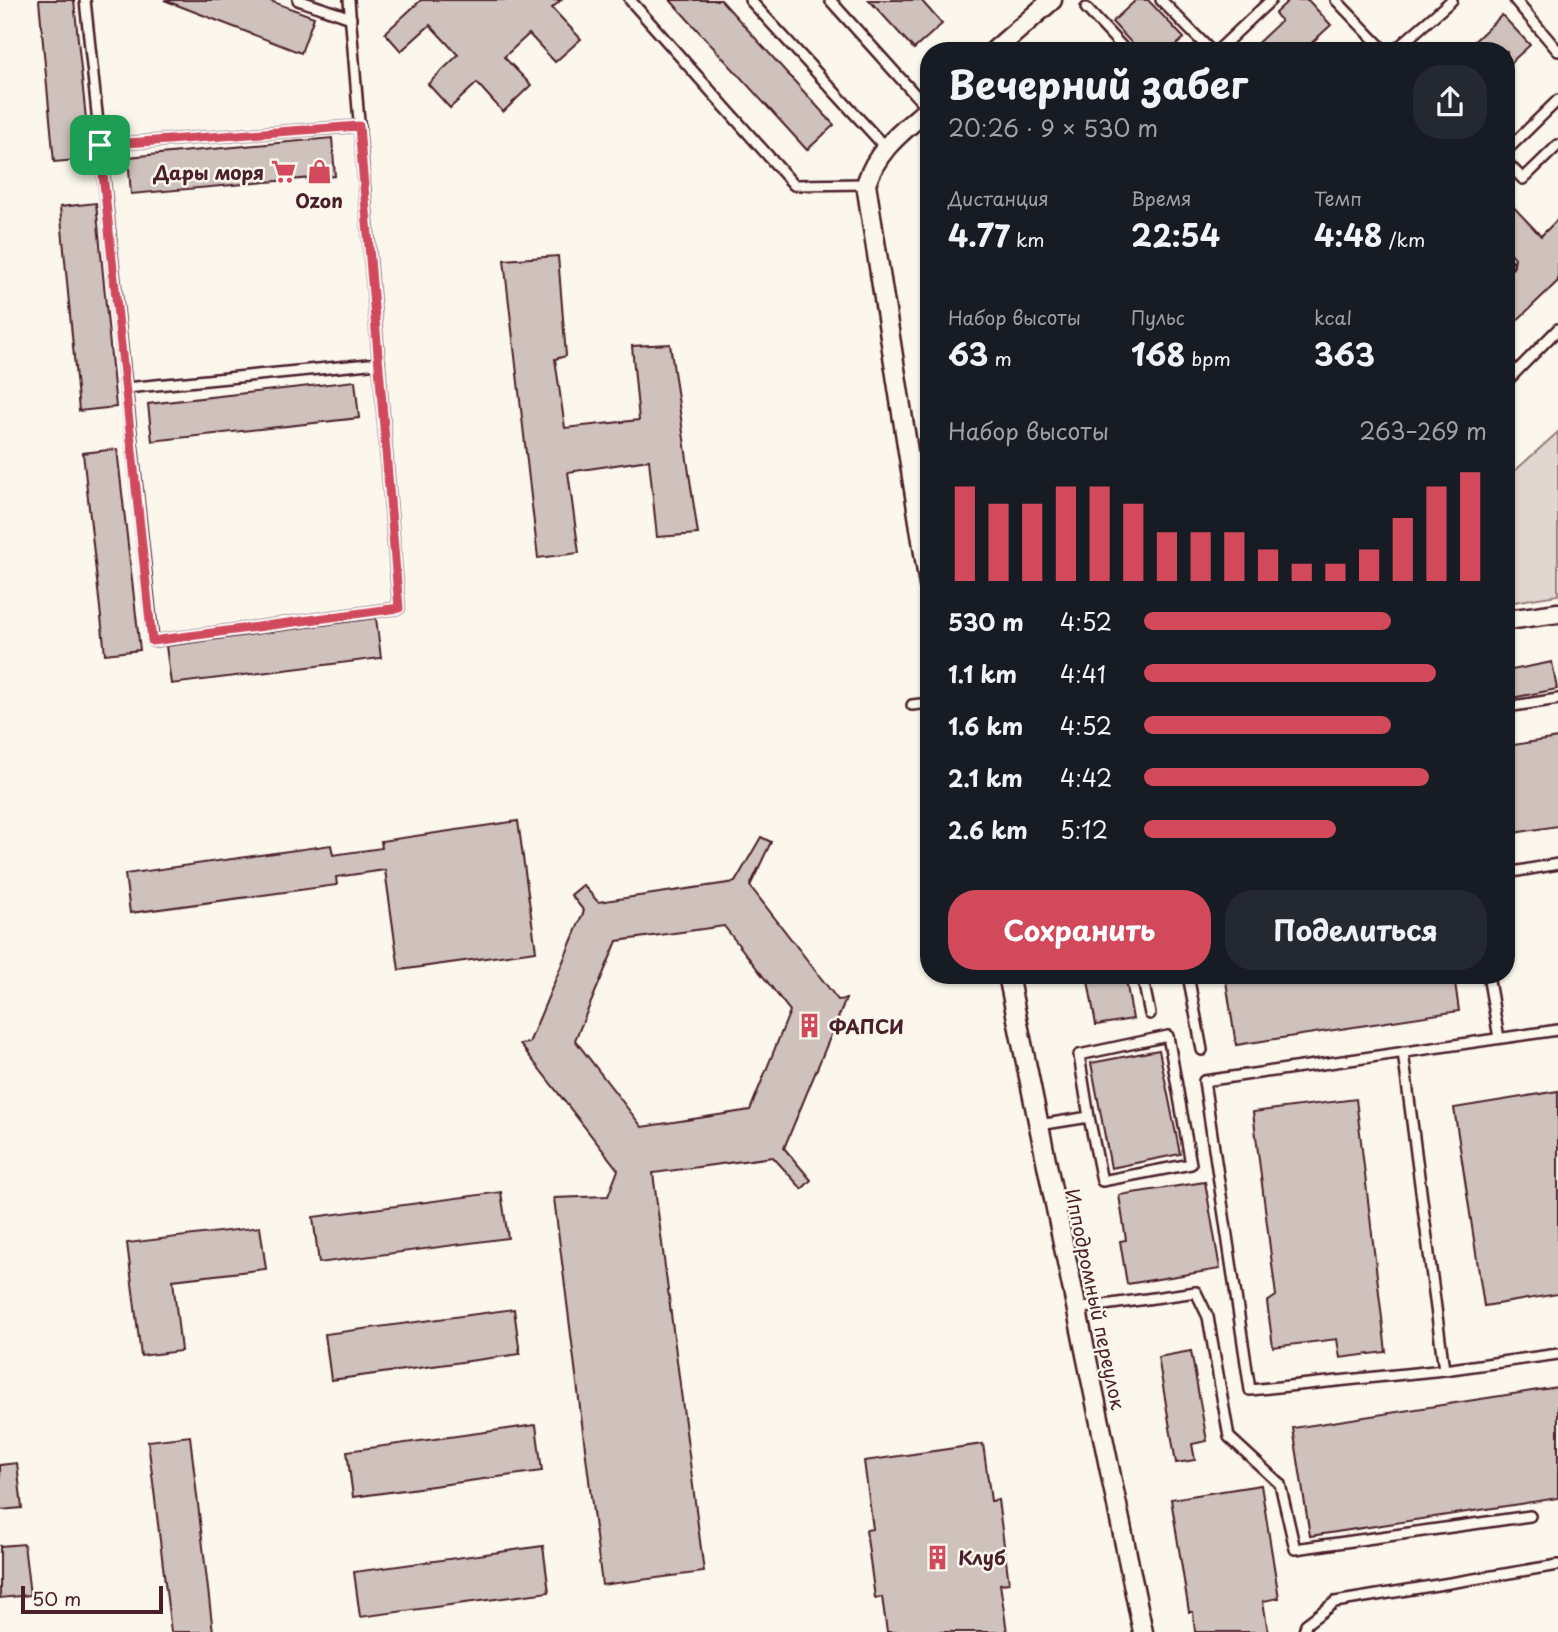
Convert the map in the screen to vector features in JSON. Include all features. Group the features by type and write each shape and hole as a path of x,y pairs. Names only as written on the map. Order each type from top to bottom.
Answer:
{"street":[{"path":"1004,42 1052,0"},
{"path":"920,117 886,147 873,164 866,184 920,528"},
{"path":"1515,619 1558,613"},
{"name":"Ипподромный переулок","path":"1010,984 1143,1632"}],"lane":[{"path":"85,0 152,641 399,608 349,0"},
{"path":"298,0 351,18"},
{"path":"630,0 794,185 866,184"},
{"path":"750,0 886,147"},
{"path":"830,0 920,99"},
{"path":"1161,0 1202,42"},
{"path":"1227,42 1271,0"},
{"path":"1336,0 1376,42"},
{"path":"1404,42 1452,0"},
{"path":"1515,0 1558,51"},
{"path":"1086,8 1118,42"},
{"path":"1515,142 1558,100"},
{"path":"100,145 359,126"},
{"path":"1515,171 1523,179 1558,145"},
{"path":"1515,373 1558,329"},
{"path":"126,388 379,363"},
{"path":"1515,705 1558,699"},
{"path":"912,705 920,704"},
{"path":"1515,872 1558,864"},
{"path":"1144,984 1150,1014"},
{"path":"1190,984 1202,1050"},
{"path":"1490,984 1499,1038"},
{"path":"1558,1030 1204,1082 1250,1391 1444,1370 1558,1354"},
{"path":"1168,1036 1191,1164 1102,1181 1089,1117 1079,1055 1168,1036"},
{"path":"1403,1052 1444,1370"},
{"path":"1039,1125 1089,1117"},
{"path":"1076,1309 1196,1292 1208,1317 1229,1437 1280,1484 1295,1549 1530,1516"},
{"path":"1304,1632 1307,1625 1335,1602 1558,1565"}],"shaded area":[{"path":"1558,432 1558,595 1515,602 1515,471"}],"building":[{"path":"39,0 74,0 90,159 54,162"},
{"path":"164,0 268,0 314,17 301,53"},
{"path":"421,0 561,0 552,8 581,39 555,62 529,34 504,57 531,85 503,112 477,83 450,108 428,84 458,55 430,25 401,51 385,33"},
{"path":"670,0 721,0 834,125 807,150"},
{"path":"869,0 921,0 942,24 914,49"},
{"path":"1136,0 1148,0 1184,38 1180,42 1131,42 1112,22"},
{"path":"1289,0 1308,0 1331,25 1313,42 1259,42 1281,21 1275,13"},
{"path":"1502,15 1530,45 1515,59 1515,42 1474,42"},
{"path":"332,138 335,176 131,194 128,157"},
{"path":"96,203 116,407 79,411 60,207"},
{"path":"1515,208 1541,236 1558,219 1558,281 1515,322"},
{"path":"558,256 566,356 555,359 565,428 639,420 632,346 670,344 698,534 657,537 649,460 568,472 579,553 538,558 504,260"},
{"path":"355,381 359,418 152,441 148,404"},
{"path":"117,449 140,650 105,654 83,453"},
{"path":"376,618 381,658 171,684 166,646"},
{"path":"1552,662 1557,689 1515,697 1515,669"},
{"path":"1558,738 1558,826 1515,833 1515,745"},
{"path":"518,821 536,951 399,970 385,870 336,877 337,885 130,913 125,874 331,845 333,855 382,848 381,841"},
{"path":"761,837 771,842 750,886 838,1000 846,999 784,1148 811,1180 802,1189 773,1157 653,1173 704,1572 602,1585 554,1198 608,1196 618,1170 520,1044 529,1043 584,911 571,895 583,885 598,902 735,882","holes":["724,926 790,1011 750,1110 642,1127 575,1040 617,941"]},
{"path":"1089,984 1127,984 1133,1019 1096,1025"},
{"path":"1226,984 1455,984 1459,1011 1236,1045"},
{"path":"1159,1050 1180,1154 1111,1168 1091,1063"},
{"path":"1558,1091 1558,1294 1484,1306 1454,1108"},
{"path":"1356,1099 1386,1352 1340,1358 1337,1339 1273,1347 1267,1302 1276,1296 1253,1112"},
{"path":"1205,1182 1220,1269 1127,1284 1120,1241 1126,1240 1119,1195"},
{"path":"501,1192 508,1238 319,1263 313,1217"},
{"path":"260,1227 266,1269 173,1280 181,1351 141,1356 127,1243"},
{"path":"514,1309 520,1354 331,1380 325,1334"},
{"path":"1191,1351 1207,1441 1192,1444 1195,1460 1176,1463 1158,1357"},
{"path":"1558,1387 1558,1498 1310,1536 1293,1428"},
{"path":"536,1425 542,1471 353,1497 347,1451"},
{"path":"190,1436 213,1632 171,1632 148,1441"},
{"name":"Клуб","path":"983,1444 991,1501 998,1500 1009,1583 1000,1584 1007,1632 887,1632 882,1597 875,1598 866,1530 873,1529 864,1461"},
{"path":"17,1463 22,1508 0,1510 0,1465"},
{"path":"1261,1485 1279,1598 1263,1601 1268,1632 1195,1632 1193,1612 1189,1612 1171,1499"},
{"path":"24,1544 30,1595 0,1598 0,1546"},
{"path":"543,1546 549,1592 360,1617 354,1572"}],"place":[{"name":"Дары моря","path":"284,172"},
{"name":"Ozon","path":"319,172"},
{"name":"ФАПСИ","path":"809,1026"},
{"name":"Клуб","path":"938,1557"}],"route":[{"path":"359,126 399,608 152,641 100,145 359,126"}]}
